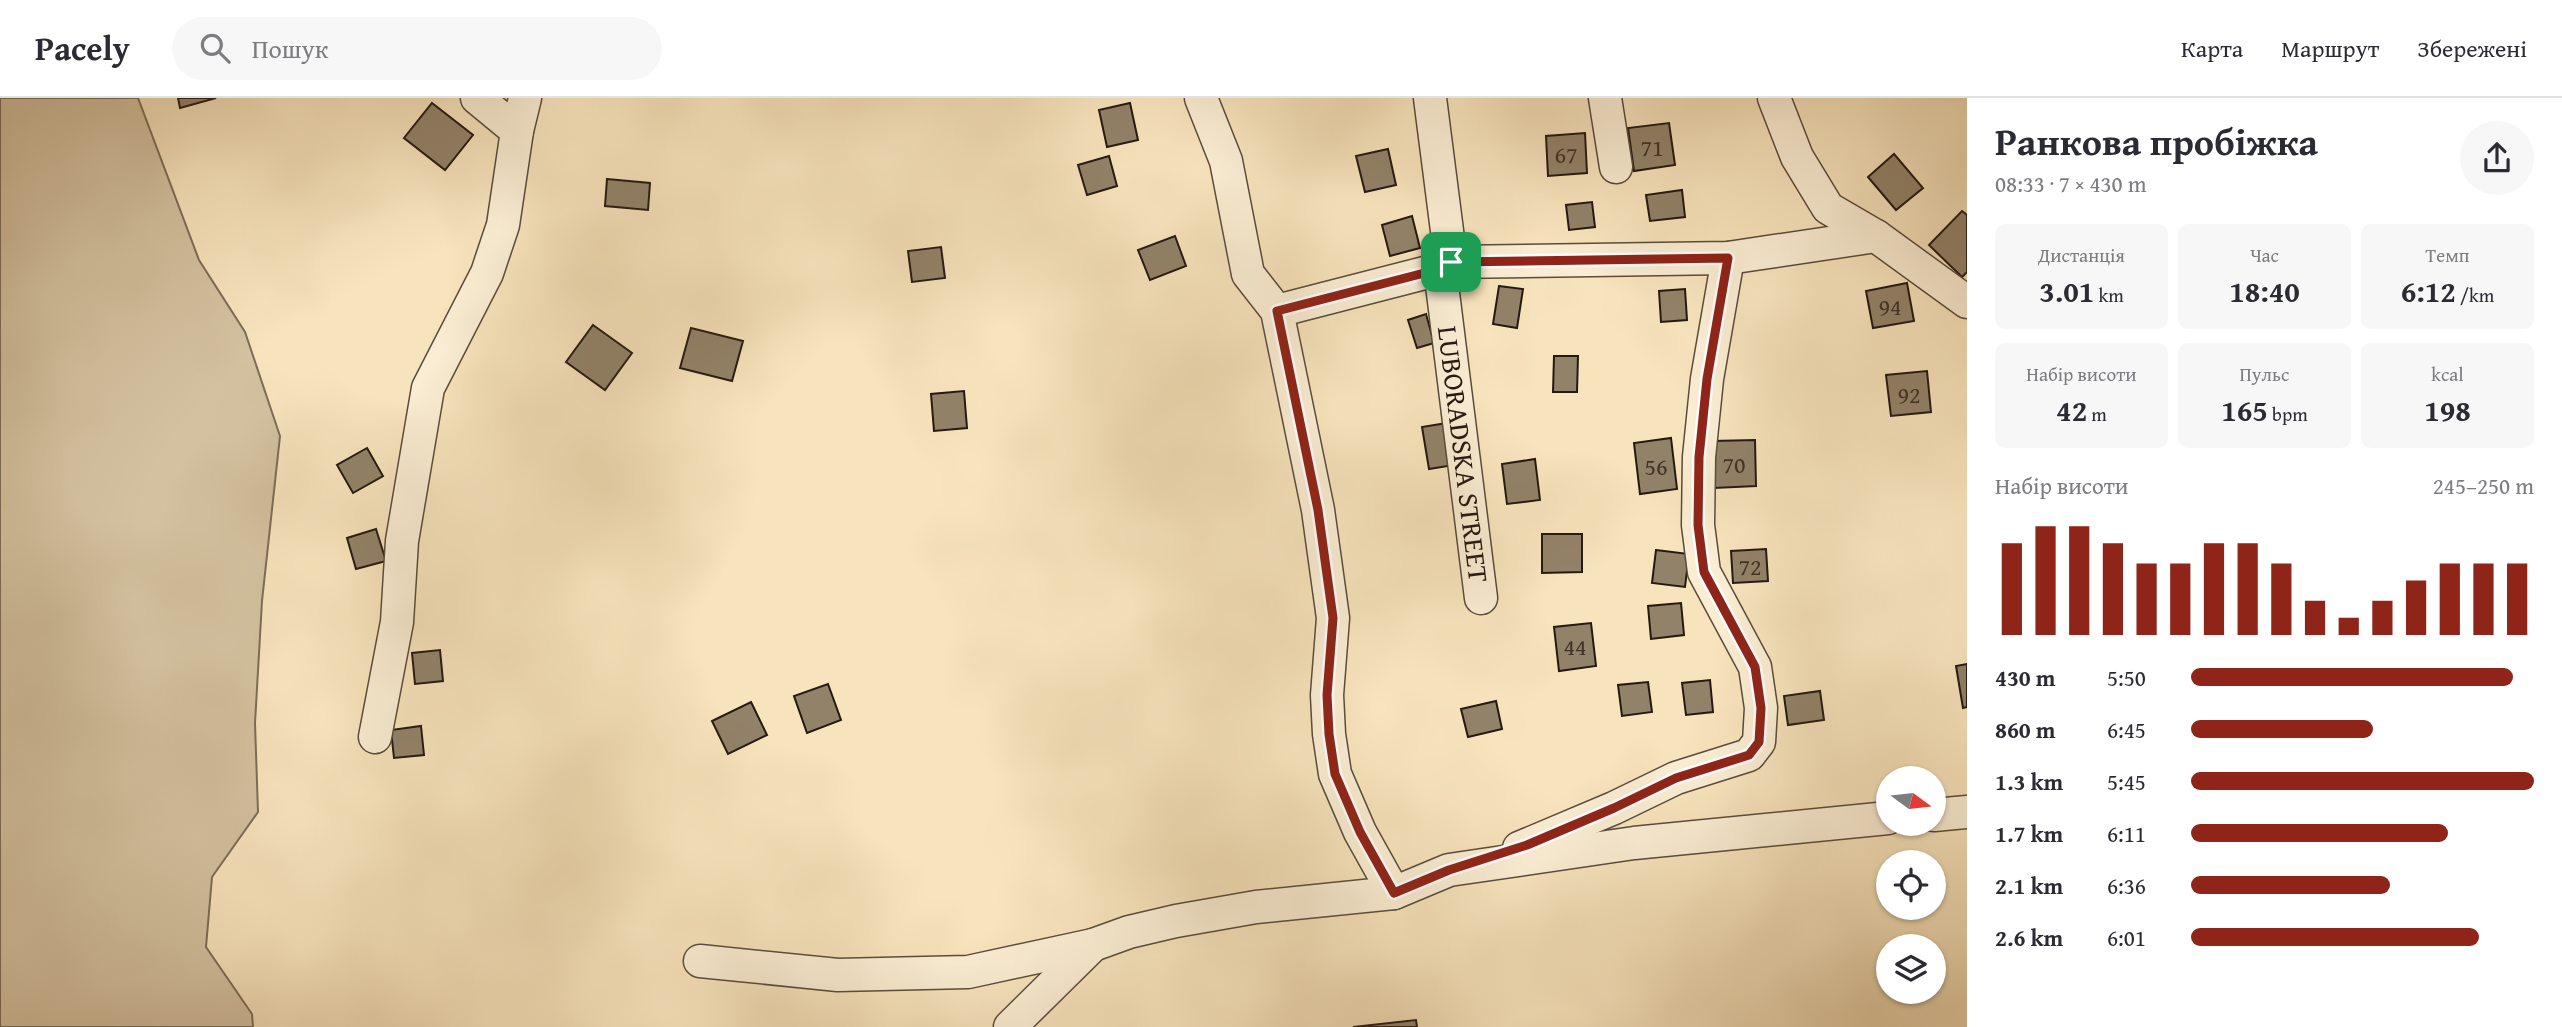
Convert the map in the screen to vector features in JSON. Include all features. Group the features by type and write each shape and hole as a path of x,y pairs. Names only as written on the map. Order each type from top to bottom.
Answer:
{"street":[{"path":"477,98 517,131"},
{"path":"375,737 397,622 402,541 428,388 486,273 503,225 517,131 525,98"},
{"path":"1201,98 1226,161 1248,274 1277,311 1318,510 1333,618 1327,695 1335,774 1360,832 1394,893"},
{"name":"LUBORADSKA STREET","path":"1430,98 1481,598"},
{"path":"1605,98 1616,167"},
{"path":"1774,98 1797,157 1828,208 1875,236 1967,302"},
{"path":"1277,311 1446,265 1728,258 1875,236"},
{"path":"700,961 838,975 968,972 1093,945 1152,926 1242,909 1394,893 1449,870 1527,845 1676,778 1749,755 1759,742 1761,708 1755,667 1704,572 1698,525 1699,457 1707,379 1728,258"},
{"path":"1946,814 1967,812"},
{"path":"1449,870 1634,843 1876,819"},
{"path":"1010,1027 1093,945"}],"shaded area":[{"path":"0,98 138,98 199,260 245,332 280,436 262,601 255,723 258,812 212,877 206,947 252,1014 253,1027 0,1027"}],"building":[{"path":"178,98 216,98 180,108"},
{"path":"432,103 473,135 445,170 404,138"},
{"path":"1130,103 1138,140 1107,147 1099,110"},
{"path":"1669,123 1675,165 1634,171 1628,128"},
{"path":"1585,133 1587,173 1548,176 1546,136"},
{"path":"1388,149 1396,185 1365,192 1356,156"},
{"path":"1894,154 1923,188 1896,210 1868,177"},
{"path":"1109,156 1117,186 1087,195 1078,165"},
{"path":"607,179 650,183 648,210 605,206"},
{"path":"1682,190 1685,217 1650,221 1646,195"},
{"path":"1592,202 1595,227 1569,230 1566,205"},
{"path":"1962,211 1967,215 1967,272 1962,277 1929,245"},
{"path":"1412,216 1420,248 1390,256 1382,225"},
{"path":"1175,236 1186,266 1150,280 1138,250"},
{"path":"941,247 945,278 912,282 908,251"},
{"path":"1907,283 1914,321 1873,328 1866,291"},
{"path":"1499,286 1523,289 1517,328 1493,324"},
{"path":"1685,289 1687,320 1661,322 1659,291"},
{"path":"1426,314 1434,343 1417,348 1408,320"},
{"path":"593,325 632,353 605,390 566,362"},
{"path":"691,328 743,341 732,381 680,368"},
{"path":"1554,356 1578,356 1577,392 1553,392"},
{"path":"1927,371 1931,412 1891,416 1886,375"},
{"path":"964,391 967,428 934,431 931,394"},
{"path":"1447,423 1454,465 1429,469 1422,427"},
{"path":"1671,438 1677,489 1640,494 1634,443"},
{"path":"1755,440 1756,486 1714,488 1712,441"},
{"path":"367,448 383,476 353,493 337,465"},
{"path":"1535,459 1540,500 1507,504 1502,464"},
{"path":"376,529 386,561 356,569 347,538"},
{"path":"1542,534 1582,534 1582,572 1542,573"},
{"path":"1766,549 1768,581 1733,583 1731,551"},
{"path":"1656,550 1689,554 1685,587 1652,583"},
{"path":"1681,603 1684,635 1651,639 1648,606"},
{"path":"1591,623 1596,666 1559,671 1554,627"},
{"path":"440,650 443,681 415,684 412,653"},
{"path":"1967,664 1967,707 1963,708 1956,666"},
{"path":"1710,680 1713,712 1686,715 1682,683"},
{"path":"1648,682 1652,712 1622,716 1618,685"},
{"path":"828,684 841,720 807,733 794,696"},
{"path":"1820,691 1824,720 1788,725 1784,696"},
{"path":"1496,701 1502,729 1468,737 1461,709"},
{"path":"751,702 767,735 728,754 712,721"},
{"path":"421,726 424,755 394,758 391,730"},
{"path":"1416,1020 1417,1027 1353,1027"}],"route":[{"path":"1728,258 1707,379 1699,457 1698,525 1704,572 1726,615 1747,647 1755,667 1761,708 1759,742 1749,755 1676,778 1527,845 1449,870 1394,893 1360,832 1335,774 1327,695 1333,618 1318,510 1277,311 1440,269 1451,262 1728,258"}]}
